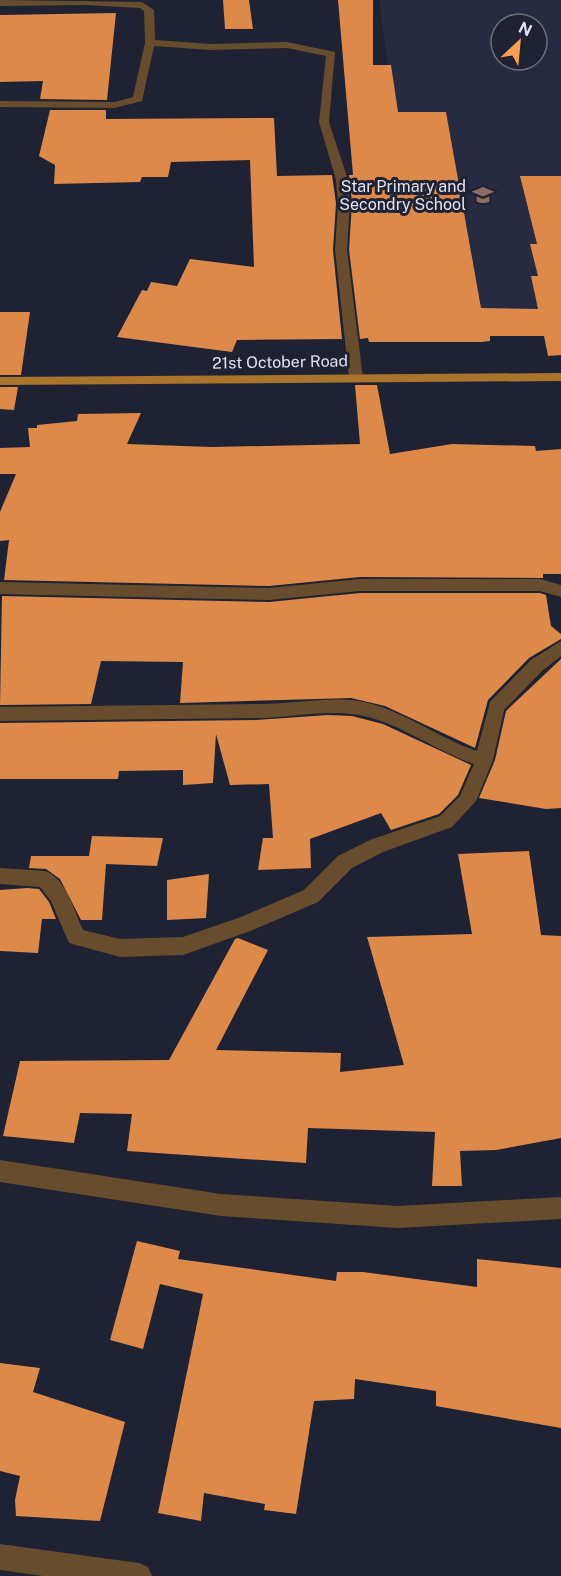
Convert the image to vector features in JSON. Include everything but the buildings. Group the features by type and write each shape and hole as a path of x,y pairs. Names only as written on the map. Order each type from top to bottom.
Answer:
{"main road":[{"name":"21st October Road","path":"0,381 561,377"}],"street":[{"path":"0,3 85,2 142,5 149,10 150,43 138,99 115,105 0,104"},
{"path":"150,43 209,47 279,46 320,50 331,54 324,122 342,180 344,203 341,250 356,378"},
{"path":"0,588 269,594 360,585 540,585 561,591"},
{"path":"0,876 45,879 58,896 76,937 120,948 183,946 246,924 311,896 345,862 377,846 446,822 467,801 484,760 496,707 537,665 561,647"},
{"path":"0,714 275,711 350,707 375,712 412,727 453,750 484,760"},
{"path":"0,1171 221,1205 398,1217 561,1208"},
{"path":"0,1557 139,1576"}],"shaded area":[{"name":"Star Primary and Secondry School","path":"379,0 561,0 561,331 424,332"}],"place":[{"name":"Star Primary and Secondry School","path":"483,195"}]}
